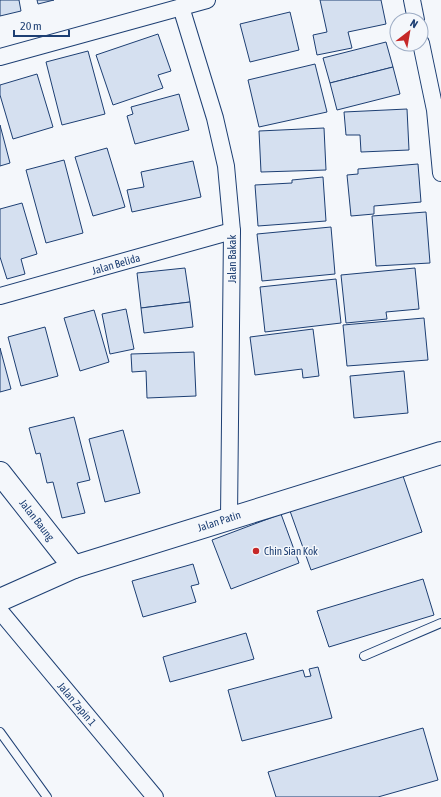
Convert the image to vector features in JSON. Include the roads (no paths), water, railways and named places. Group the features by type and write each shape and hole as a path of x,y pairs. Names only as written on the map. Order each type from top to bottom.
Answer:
{"street":[{"path":"0,57 207,0"},
{"path":"412,0 414,12"},
{"name":"Jalan Bakak","path":"181,7 215,118 226,166 232,232 229,518"},
{"path":"423,52 435,110 441,173"},
{"name":"Jalan Belida","path":"0,296 232,232"},
{"name":"Jalan Patin","path":"0,600 74,567 441,453"},
{"name":"Jalan Baung","path":"0,473 74,567"},
{"name":"Jalan Zapin 1","path":"0,611 154,797"}],"lane":[{"path":"364,656 441,623"},
{"path":"0,732 47,797"}],"place":[{"name":"Chin Sian Kok","path":"256,551"}]}
